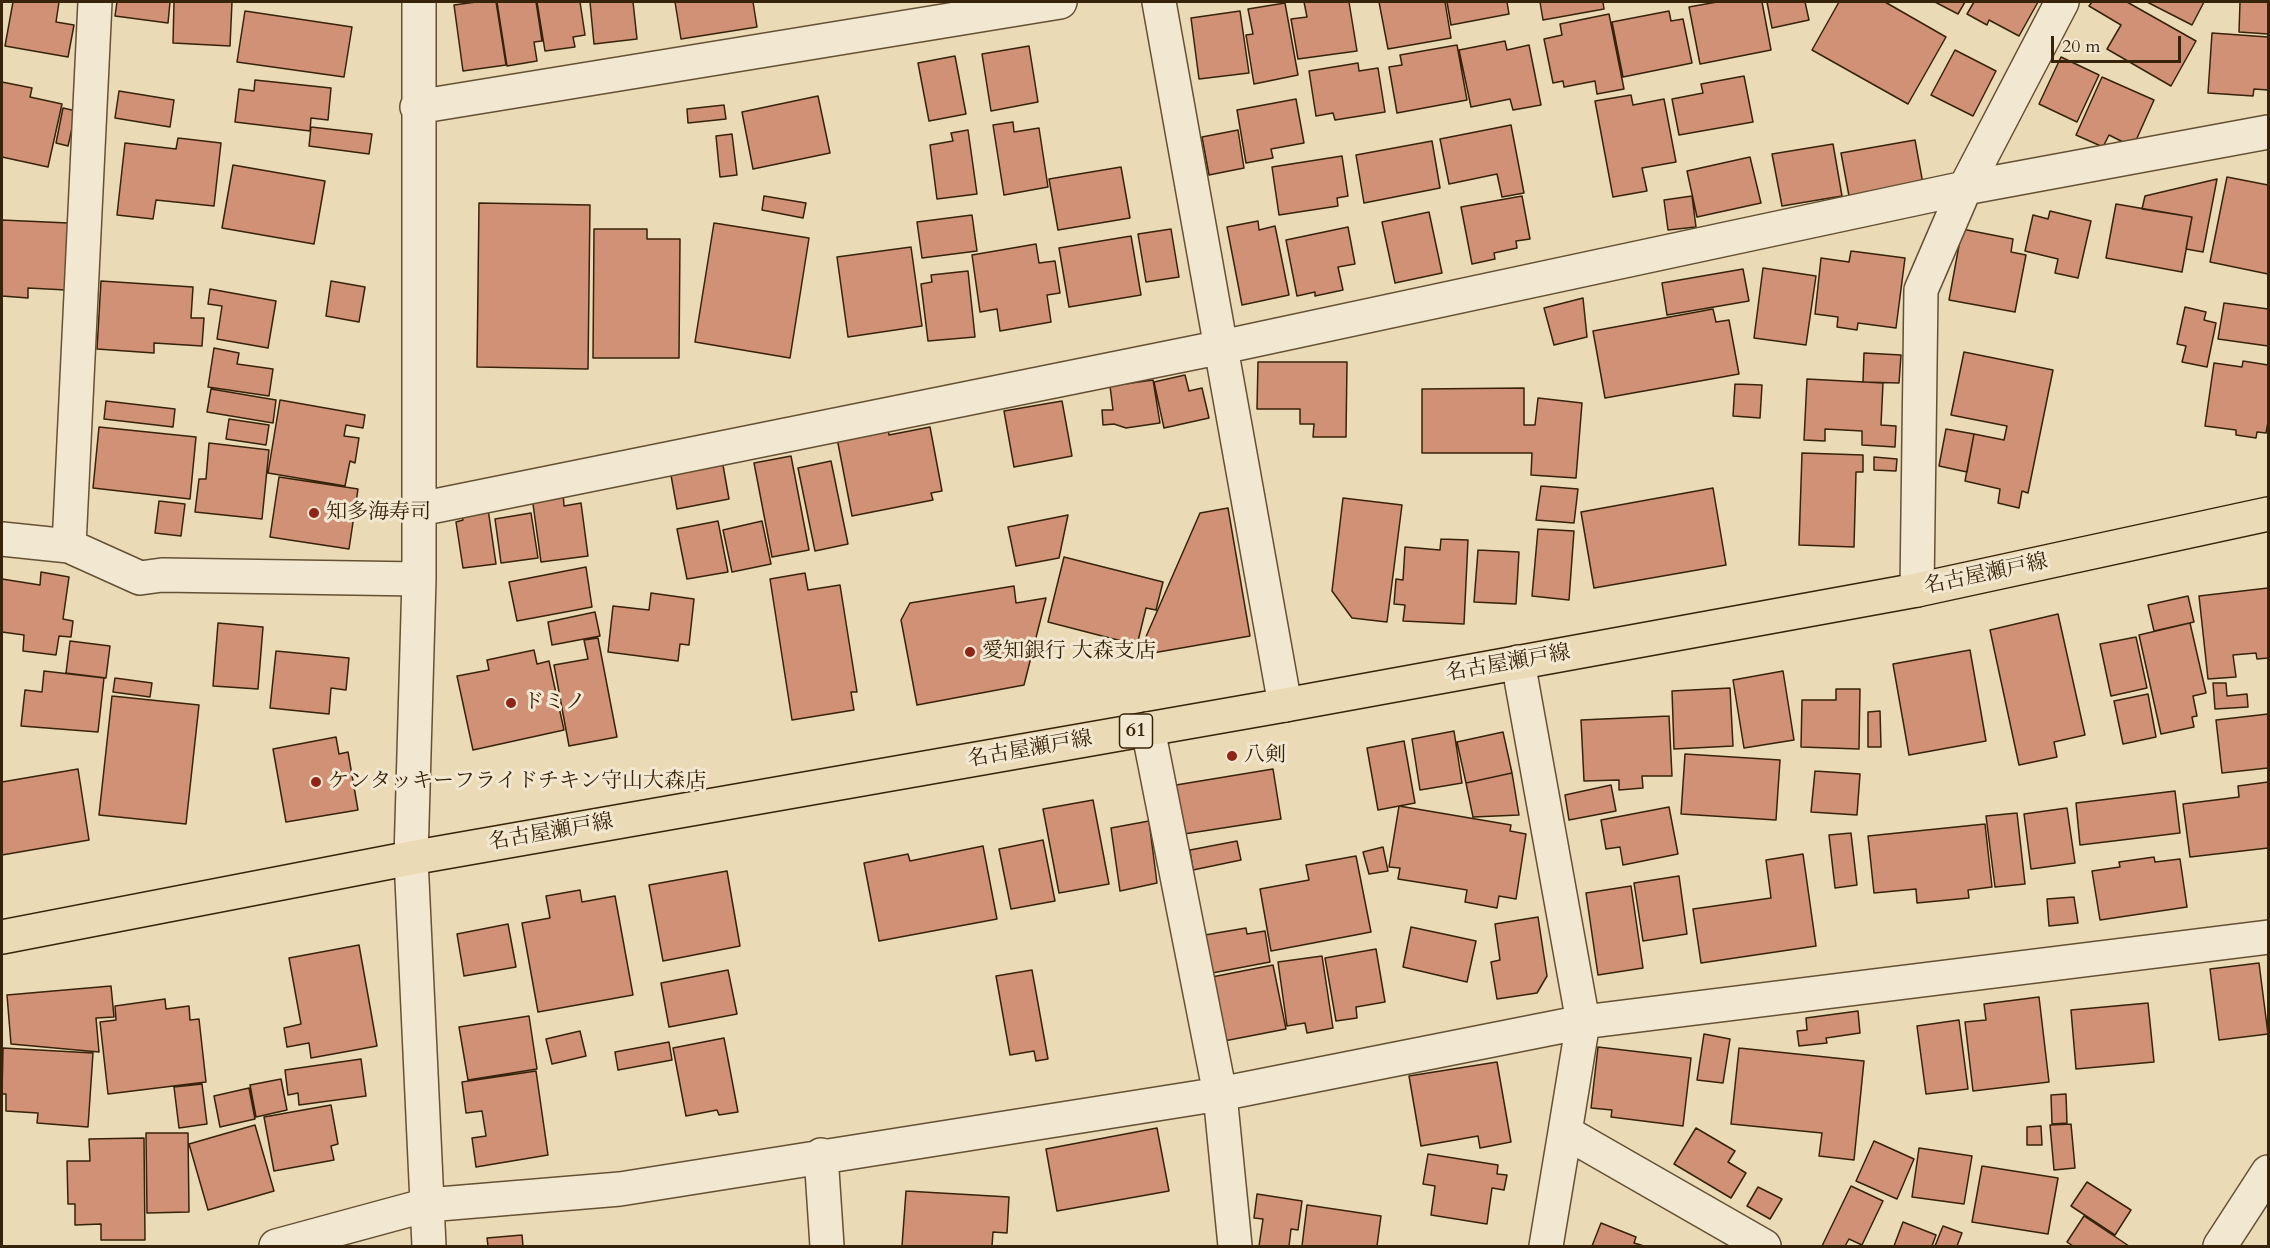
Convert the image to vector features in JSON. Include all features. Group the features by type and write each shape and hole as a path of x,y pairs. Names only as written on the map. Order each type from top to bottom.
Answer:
{"main road":[{"name":"名古屋瀬戸線","path":"2,937 411,858 1285,705 1917,590 2268,514"}],"street":[{"path":"69,546 95,2"},
{"path":"419,2 417,107 420,509 411,858 429,1246"},
{"path":"417,107 1060,2"},
{"path":"1159,2 1285,705"},
{"path":"1917,590 1921,290 1965,188 2062,2"},
{"path":"420,509 1222,347 1965,188 2268,132"},
{"path":"2,540 69,546 140,578 162,575 419,579"},
{"path":"1518,662 1583,1022 1546,1246"},
{"path":"1148,729 1220,1094 1235,1246"},
{"path":"276,1246 427,1205 620,1189 821,1155 1220,1094 1583,1022 2268,937"},
{"path":"1565,1132 1764,1246"},
{"path":"821,1155 827,1246"},
{"path":"2220,1246 2268,1172"}],"building":[{"path":"13,2 59,2 56,22 74,25 68,57 5,46"},
{"path":"117,2 170,2 168,23 115,16"},
{"path":"174,2 232,2 230,46 173,43"},
{"path":"496,2 506,65 463,71 454,5"},
{"path":"497,2 536,2 542,41 534,42 537,61 507,66"},
{"path":"537,2 580,2 585,35 573,37 575,47 545,51"},
{"path":"590,2 633,2 637,39 594,44"},
{"path":"675,2 753,2 757,27 681,39"},
{"path":"1304,2 1349,2 1357,51 1298,59 1291,19 1307,17"},
{"path":"1379,2 1445,2 1451,38 1388,49"},
{"path":"1447,2 1507,2 1509,14 1451,25"},
{"path":"1540,2 1603,2 1604,9 1543,20"},
{"path":"1717,2 1762,2 1771,50 1700,64 1689,7"},
{"path":"1767,2 1805,2 1809,20 1772,28"},
{"path":"1839,2 1885,2 1946,37 1908,104 1812,50"},
{"path":"1935,2 1965,2 1958,14"},
{"path":"1974,2 2038,2 2019,36 1989,20 1987,25 1967,14"},
{"path":"2092,2 2127,2 2196,41 2171,86 2107,49 2121,25 2089,6"},
{"path":"2147,2 2204,2 2192,25"},
{"path":"2240,2 2268,2 2268,34 2239,32"},
{"path":"1285,3 1298,75 1254,84 1246,35 1253,34 1248,9"},
{"path":"245,11 352,27 344,77 237,62"},
{"path":"1240,11 1249,73 1199,79 1191,18"},
{"path":"1669,11 1671,21 1683,19 1692,63 1623,77 1612,22"},
{"path":"1609,14 1624,89 1597,94 1595,81 1564,87 1563,81 1553,83 1544,39 1562,35 1560,24"},
{"path":"2212,33 2268,37 2268,90 2254,89 2253,96 2208,93"},
{"path":"1505,41 1507,50 1529,45 1541,105 1513,110 1510,99 1471,107 1459,50"},
{"path":"1457,45 1467,100 1397,113 1389,67 1402,65 1400,55"},
{"path":"1029,46 1038,102 991,111 982,54"},
{"path":"1955,50 1996,71 1973,116 1931,95"},
{"path":"955,56 966,114 929,121 918,63"},
{"path":"2061,57 2099,75 2077,122 2039,104"},
{"path":"1358,63 1359,71 1378,68 1385,112 1335,120 1333,113 1316,116 1309,71"},
{"path":"1744,76 1753,122 1679,135 1672,99 1703,93 1701,84"},
{"path":"2102,77 2154,100 2133,147 2109,135 2103,147 2076,135"},
{"path":"255,80 331,88 328,120 311,118 310,131 235,122 239,89 254,91"},
{"path":"2,82 32,88 30,97 62,104 48,167 2,157"},
{"path":"119,91 174,100 170,127 115,118"},
{"path":"1631,95 1633,105 1664,99 1676,162 1642,168 1647,191 1613,197 1595,101"},
{"path":"818,96 830,153 753,169 742,112"},
{"path":"1296,99 1304,143 1271,149 1273,158 1246,163 1237,110"},
{"path":"724,105 726,119 688,123 687,109"},
{"path":"63,108 76,111 68,146 56,143"},
{"path":"1013,122 1014,132 1039,128 1048,187 1004,195 993,125"},
{"path":"1511,125 1524,193 1502,197 1497,174 1449,184 1440,139"},
{"path":"311,127 372,134 369,154 309,146"},
{"path":"968,130 977,194 937,199 930,145 953,141 951,133"},
{"path":"1238,130 1244,168 1209,175 1202,137"},
{"path":"732,134 737,175 720,177 716,136"},
{"path":"178,138 221,143 214,206 156,200 153,219 117,215 125,143 176,149"},
{"path":"1915,140 1923,184 1849,196 1841,153"},
{"path":"1432,141 1440,188 1364,203 1356,155"},
{"path":"1833,144 1842,196 1782,206 1772,154"},
{"path":"1342,156 1348,196 1337,198 1338,206 1279,215 1272,167"},
{"path":"1750,157 1761,203 1697,217 1687,171"},
{"path":"233,165 325,181 314,244 222,228"},
{"path":"1121,167 1130,218 1058,230 1049,179"},
{"path":"2227,177 2268,185 2268,274 2210,262"},
{"path":"2217,179 2203,252 2186,249 2192,217 2142,209 2145,196"},
{"path":"764,196 806,203 803,218 762,210"},
{"path":"1522,196 1530,239 1516,241 1517,248 1494,253 1495,259 1472,264 1461,207"},
{"path":"1692,196 1696,227 1668,230 1664,200"},
{"path":"479,203 590,205 588,369 477,367"},
{"path":"2116,204 2192,217 2182,272 2106,258"},
{"path":"2050,211 2091,221 2078,278 2055,273 2058,259 2025,251 2033,215 2048,219"},
{"path":"1429,212 1442,273 1395,283 1382,222"},
{"path":"972,215 977,251 922,258 917,222"},
{"path":"2,220 68,223 66,290 28,288 28,298 2,296"},
{"path":"1258,221 1259,230 1275,226 1289,295 1242,305 1227,227"},
{"path":"714,223 809,238 790,358 695,342"},
{"path":"1348,227 1355,264 1338,267 1343,290 1315,296 1315,292 1297,296 1286,240"},
{"path":"594,229 647,229 647,239 680,239 679,358 593,358"},
{"path":"1171,229 1179,277 1146,282 1138,234"},
{"path":"1962,229 2013,239 2011,252 2026,255 2015,312 1949,300"},
{"path":"1131,236 1141,295 1069,307 1059,248"},
{"path":"1036,244 1039,263 1055,261 1060,293 1047,295 1051,322 1000,331 997,309 980,312 972,255"},
{"path":"911,247 922,326 848,337 837,257"},
{"path":"1851,251 1905,258 1896,328 1858,323 1857,330 1837,327 1838,317 1815,314 1821,258 1849,262"},
{"path":"1763,268 1816,276 1806,345 1754,338"},
{"path":"1743,269 1749,301 1667,315 1662,283"},
{"path":"968,271 975,337 928,341 921,284 932,282 931,275"},
{"path":"101,281 193,287 191,318 204,318 202,346 154,343 154,353 97,349"},
{"path":"331,281 365,287 359,322 326,316"},
{"path":"210,289 276,301 268,348 217,339 222,306 208,304"},
{"path":"1583,298 1587,337 1554,345 1544,308"},
{"path":"2224,303 2268,309 2268,346 2218,339"},
{"path":"2185,307 2206,312 2204,320 2216,323 2207,367 2182,362 2186,346 2177,344"},
{"path":"1713,309 1716,322 1729,320 1739,374 1605,398 1593,331"},
{"path":"214,348 239,353 237,364 273,369 269,396 208,387"},
{"path":"1964,352 2053,370 2028,493 2022,491 2019,508 1998,503 2000,489 1965,481 1974,434 2004,440 2007,426 1951,415"},
{"path":"1864,353 1901,355 1899,383 1863,382"},
{"path":"2243,361 2268,365 2268,422 2266,433 2257,432 2256,438 2236,435 2236,430 2205,426 2214,363 2242,367"},
{"path":"1258,362 1347,362 1346,437 1313,437 1314,424 1300,424 1300,409 1257,409"},
{"path":"1185,375 1189,391 1202,388 1209,418 1164,428 1154,382"},
{"path":"1807,379 1883,383 1881,425 1896,426 1895,447 1862,445 1862,431 1825,429 1825,441 1804,440"},
{"path":"1153,380 1160,423 1126,428 1114,424 1103,425 1102,410 1113,410 1110,386"},
{"path":"1735,384 1762,385 1760,418 1733,416"},
{"path":"1524,388 1524,425 1535,425 1538,398 1582,403 1576,478 1531,475 1532,453 1422,453 1422,389"},
{"path":"211,389 276,400 273,423 207,412"},
{"path":"280,400 365,415 363,428 346,425 344,436 359,438 355,463 350,461 345,486 268,473"},
{"path":"106,401 175,409 173,427 104,419"},
{"path":"1062,401 1072,456 1014,467 1004,411"},
{"path":"229,419 269,425 266,445 226,439"},
{"path":"887,423 889,435 930,427 942,491 931,493 933,500 852,516 836,433"},
{"path":"99,427 196,437 190,499 93,488"},
{"path":"1946,429 1974,434 1967,472 1939,466"},
{"path":"209,443 269,450 262,519 195,512 199,479 206,479"},
{"path":"1802,453 1863,455 1863,472 1856,472 1854,547 1799,545"},
{"path":"721,454 729,499 677,509 669,464"},
{"path":"791,456 809,550 772,557 754,463"},
{"path":"1874,457 1897,459 1896,471 1874,470"},
{"path":"831,461 848,544 815,551 798,468"},
{"name":"知多海寿司","path":"279,477 358,489 349,549 270,537"},
{"path":"1541,486 1578,489 1574,523 1536,520"},
{"path":"1713,488 1726,565 1594,588 1581,512"},
{"path":"563,493 564,506 581,503 588,556 541,562 532,497"},
{"path":"1343,498 1402,505 1387,622 1352,618 1332,591"},
{"path":"159,501 185,504 181,536 155,533"},
{"path":"487,502 496,564 463,568 456,522 463,520 461,506"},
{"path":"1228,508 1250,636 1147,654 1145,639 1200,513"},
{"path":"531,513 538,558 501,563 495,519"},
{"path":"1068,515 1059,558 1016,566 1008,527"},
{"path":"718,521 728,572 687,579 677,529"},
{"path":"762,521 771,564 732,572 723,530"},
{"path":"1538,529 1574,531 1569,600 1532,596"},
{"path":"1441,539 1468,540 1464,624 1403,621 1405,605 1394,604 1396,579 1403,580 1405,547 1440,550"},
{"path":"1478,550 1519,552 1516,604 1474,602"},
{"path":"1064,557 1163,582 1156,610 1146,608 1137,645 1048,622"},
{"path":"586,567 592,607 517,621 509,582"},
{"path":"41,572 69,577 63,619 73,621 71,637 59,636 56,655 23,651 24,635 2,632 2,579 40,585"},
{"path":"805,573 808,590 840,585 857,692 851,692 854,710 792,720 770,579"},
{"name":"愛知銀行 大森支店","path":"1014,586 1016,603 1046,598 1024,685 917,705 901,620 910,603"},
{"path":"2268,588 2268,658 2257,659 2256,653 2233,655 2236,677 2208,679 2199,596"},
{"path":"651,593 694,599 689,645 680,644 678,661 608,652 613,606 649,610"},
{"path":"2188,596 2194,622 2154,631 2148,605"},
{"path":"595,612 600,636 552,645 548,622"},
{"path":"2058,614 2085,735 2054,742 2057,757 2019,765 1990,630"},
{"path":"218,623 263,627 258,689 213,686"},
{"path":"2190,623 2206,693 2193,696 2197,716 2192,717 2194,727 2161,734 2139,635"},
{"path":"2136,637 2147,688 2111,696 2100,644"},
{"path":"598,638 617,737 569,746 554,665 588,659 584,640"},
{"path":"70,641 110,646 106,678 66,673"},
{"name":"ドミノ","path":"534,650 537,664 549,661 564,730 473,750 457,676 489,670 487,660"},
{"path":"1970,650 1986,741 1909,755 1893,664"},
{"path":"276,651 349,658 346,690 331,688 329,714 270,708"},
{"path":"44,671 104,678 98,732 21,726 25,690 42,692"},
{"path":"1783,671 1794,740 1744,748 1733,680"},
{"path":"115,678 152,683 150,697 113,692"},
{"path":"2213,683 2226,683 2227,696 2247,694 2248,707 2215,709"},
{"path":"1730,688 1733,746 1674,749 1672,691"},
{"path":"1836,689 1860,689 1859,749 1801,747 1802,700 1836,700"},
{"path":"2148,694 2156,737 2123,744 2114,701"},
{"path":"112,696 199,705 186,824 99,815"},
{"path":"1880,711 1881,747 1868,747 1868,712"},
{"path":"2268,714 2268,768 2222,773 2216,720"},
{"path":"1669,716 1672,776 1642,776 1643,788 1619,790 1619,780 1584,781 1581,720"},
{"path":"1454,731 1462,783 1420,790 1412,739"},
{"path":"1503,732 1512,773 1466,783 1457,742"},
{"name":"ケンタッキーフライドチキン守山大森店","path":"336,737 339,754 348,752 358,810 286,822 273,749"},
{"path":"1404,741 1415,803 1378,810 1367,748"},
{"path":"1685,754 1780,760 1776,820 1681,814"},
{"path":"78,769 89,840 2,855 2,782"},
{"path":"1273,769 1281,819 1184,834 1176,785"},
{"path":"1815,771 1860,774 1857,815 1811,812"},
{"path":"1512,773 1519,815 1473,817 1466,783"},
{"path":"2268,782 2268,848 2190,857 2183,804 2239,797 2238,786"},
{"path":"1611,785 1616,811 1569,820 1565,795"},
{"path":"2175,791 2180,833 2080,845 2076,803"},
{"path":"1093,800 1109,884 1059,893 1043,809"},
{"path":"1399,806 1511,825 1510,831 1526,834 1516,899 1499,896 1497,908 1465,902 1467,890 1398,879 1400,868 1389,867"},
{"path":"1669,807 1678,854 1623,865 1620,847 1606,849 1601,820"},
{"path":"2067,808 2075,863 2031,869 2024,814"},
{"path":"2017,813 2025,884 1995,887 1986,816"},
{"path":"1149,821 1157,883 1120,891 1111,828"},
{"path":"1985,824 1992,887 1968,890 1969,898 1917,903 1916,889 1874,893 1868,836"},
{"path":"1851,833 1857,885 1835,888 1829,835"},
{"path":"1043,840 1055,901 1011,909 999,849"},
{"path":"1237,841 1241,860 1193,870 1190,850"},
{"path":"983,846 997,919 879,941 864,863 908,854 910,861"},
{"path":"1383,847 1388,871 1369,874 1363,852"},
{"path":"1803,854 1816,946 1701,963 1693,909 1771,898 1766,860"},
{"path":"1356,856 1371,932 1271,951 1260,889 1309,880 1306,865"},
{"path":"2154,857 2155,862 2180,859 2187,907 2100,920 2092,871 2120,867 2119,862"},
{"path":"727,871 740,946 663,961 649,885"},
{"path":"1679,876 1687,934 1643,941 1634,883"},
{"path":"1631,886 1643,968 1598,975 1586,893"},
{"path":"580,890 582,902 615,896 633,995 538,1012 522,923 550,918 546,896"},
{"path":"2074,897 2078,923 2049,926 2047,899"},
{"path":"1538,917 1547,976 1537,993 1497,999 1491,962 1500,960 1495,924"},
{"path":"508,924 516,967 464,976 457,934"},
{"path":"1411,927 1476,941 1467,982 1403,967"},
{"path":"1246,928 1247,934 1265,931 1270,962 1212,973 1205,935"},
{"path":"359,945 377,1046 311,1058 309,1043 287,1047 284,1028 301,1024 289,958"},
{"path":"1376,949 1385,1002 1356,1007 1357,1018 1336,1021 1325,958"},
{"path":"1322,956 1333,1028 1307,1033 1305,1023 1287,1026 1278,962"},
{"path":"2259,963 2268,1034 2219,1040 2210,969"},
{"path":"1273,965 1286,1029 1224,1041 1212,977"},
{"path":"728,970 737,1014 669,1027 661,983"},
{"path":"1032,970 1048,1059 1036,1061 1034,1051 1010,1055 996,976"},
{"path":"111,986 114,1017 96,1018 99,1052 11,1044 7,995"},
{"path":"2039,997 2049,1082 1973,1091 1965,1022 1986,1020 1984,1004"},
{"path":"165,999 166,1009 189,1006 190,1020 199,1019 206,1082 108,1094 100,1022 116,1020 115,1006"},
{"path":"2148,1003 2154,1062 2076,1069 2071,1010"},
{"path":"1858,1011 1860,1033 1826,1038 1827,1043 1799,1046 1797,1031 1807,1030 1806,1018"},
{"path":"529,1016 537,1069 468,1080 459,1027"},
{"path":"1959,1020 1968,1089 1926,1094 1917,1026"},
{"path":"580,1031 586,1056 552,1064 546,1039"},
{"path":"1704,1034 1730,1039 1723,1083 1697,1080"},
{"path":"724,1038 738,1112 719,1115 717,1110 686,1116 673,1048"},
{"path":"669,1042 672,1060 618,1070 615,1052"},
{"path":"1598,1047 1691,1058 1683,1126 1611,1117 1612,1110 1591,1108"},
{"path":"3,1048 93,1053 88,1127 37,1123 38,1113 6,1111 6,1094 2,1094"},
{"path":"1739,1048 1864,1061 1854,1160 1819,1156 1822,1133 1731,1124"},
{"path":"361,1059 366,1096 299,1105 298,1093 288,1095 285,1070"},
{"path":"1497,1062 1511,1142 1480,1148 1478,1136 1421,1146 1409,1076"},
{"path":"536,1071 548,1155 476,1167 472,1138 486,1136 482,1111 466,1113 462,1082"},
{"path":"281,1079 287,1110 256,1117 250,1085"},
{"path":"202,1084 207,1124 179,1128 174,1087"},
{"path":"249,1088 255,1119 220,1127 214,1096"},
{"path":"2066,1094 2067,1123 2052,1124 2051,1095"},
{"path":"331,1105 338,1144 331,1146 334,1160 274,1171 264,1117"},
{"path":"2071,1124 2075,1168 2054,1170 2050,1125"},
{"path":"255,1125 274,1191 208,1210 189,1144"},
{"path":"2041,1126 2042,1145 2027,1145 2027,1127"},
{"path":"1157,1128 1169,1191 1057,1211 1046,1149"},
{"path":"1696,1128 1735,1151 1728,1162 1746,1173 1731,1198 1674,1164"},
{"path":"146,1133 188,1133 189,1212 147,1213"},
{"path":"144,1138 145,1240 101,1240 101,1224 75,1225 75,1204 68,1204 67,1161 90,1161 89,1139"},
{"path":"1874,1141 1914,1159 1897,1199 1856,1181"},
{"path":"1919,1148 1972,1156 1964,1204 1912,1197"},
{"path":"1428,1154 1498,1165 1497,1174 1507,1175 1504,1190 1492,1188 1487,1224 1431,1215 1435,1186 1423,1184"},
{"path":"1982,1166 2058,1178 2048,1234 1972,1222"},
{"path":"2087,1182 2131,1210 2115,1235 2071,1206"},
{"path":"1851,1186 1883,1201 1862,1245 1849,1239 1845,1246 1822,1246"},
{"path":"1758,1187 1782,1199 1770,1219 1747,1206"},
{"path":"906,1191 1009,1197 1007,1233 993,1232 992,1246 902,1246"},
{"path":"1257,1194 1302,1201 1298,1230 1291,1229 1289,1246 1259,1246 1263,1219 1254,1218"},
{"path":"1307,1205 1381,1216 1377,1246 1302,1246"},
{"path":"2084,1216 2129,1246 2073,1246 2067,1242"},
{"path":"1903,1222 1936,1235 1932,1246 1894,1246"},
{"path":"1601,1223 1636,1237 1634,1243 1644,1246 1592,1246"},
{"path":"1943,1226 1962,1233 1957,1246 1935,1246"},
{"path":"522,1235 523,1246 488,1246 487,1238"}],"place":[{"name":"知多海寿司","path":"314,513"},
{"name":"愛知銀行 大森支店","path":"970,652"},
{"name":"ドミノ","path":"511,703"},
{"name":"八剣","path":"1232,756"},
{"name":"ケンタッキーフライドチキン守山大森店","path":"316,782"}]}
